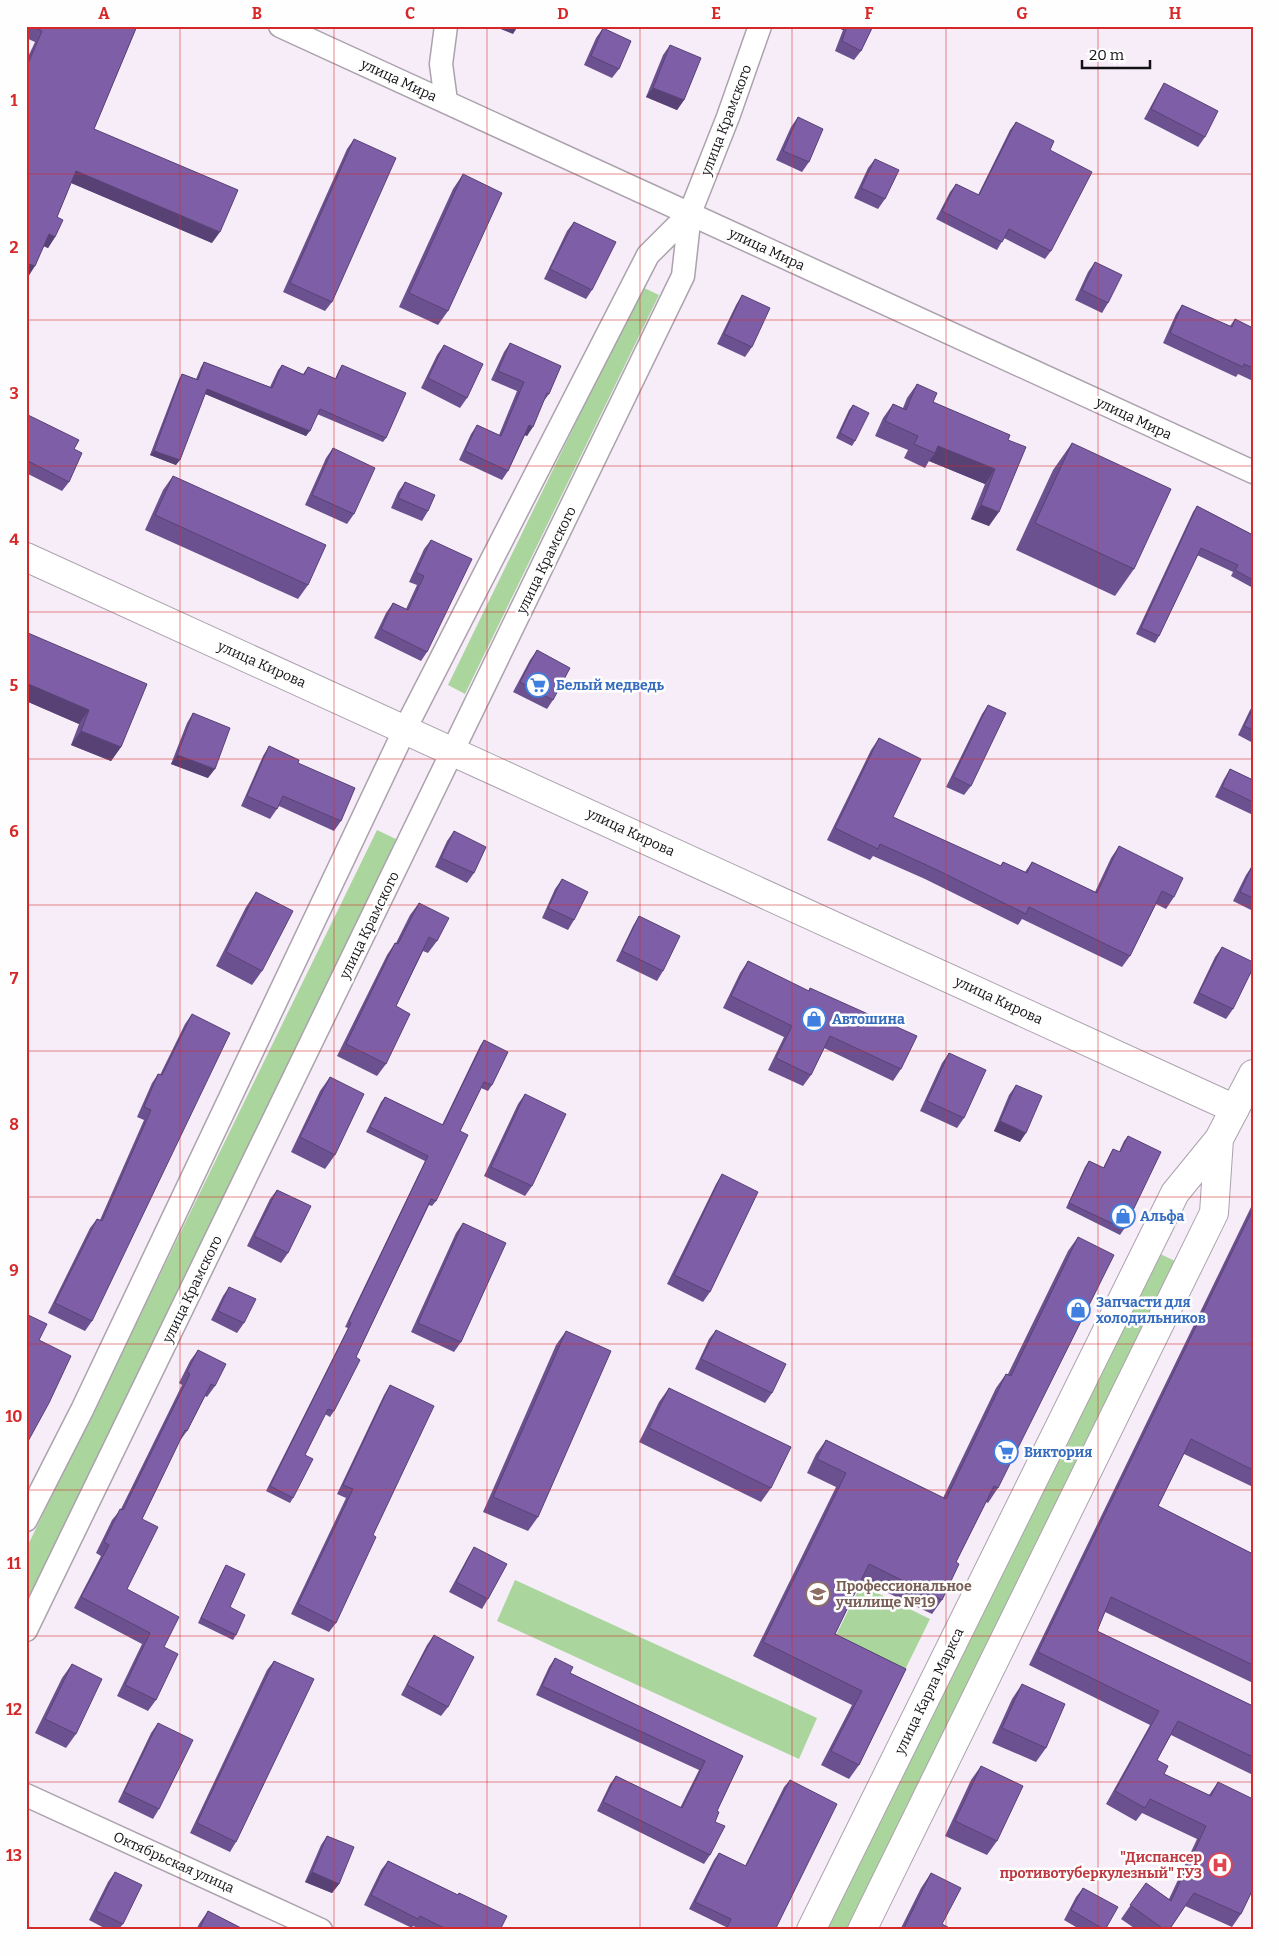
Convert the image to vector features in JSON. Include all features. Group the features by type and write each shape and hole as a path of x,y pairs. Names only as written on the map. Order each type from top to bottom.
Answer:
{"main road":[{"name":"улица Кирова","path":"26,557 1235,1109"},
{"name":"улица Карла Маркса","path":"811,1930 1174,1193 1219,1139 1253,1074"},
{"name":"улица Карла Маркса","path":"862,1930 1214,1213 1219,1139"}],"street":[{"name":"улица Мира","path":"280,26 1253,472"},
{"path":"446,26 442,64 446,101"},
{"name":"улица Крамского","path":"26,1630 683,276 690,213 728,118 760,26"},
{"name":"улица Крамского","path":"26,1520 86,1401 404,729 648,255 690,213"},
{"name":"Октябрьская улица","path":"26,1795 321,1930"}],"green space":[{"path":"642,287 659,295 465,694 448,685"},
{"path":"377,830 400,841 26,1607 26,1549"},
{"path":"1158,1253 1175,1261 850,1930 823,1930"},
{"path":"515,1580 817,1718 799,1759 497,1621"},
{"path":"861,1585 930,1619 901,1678 831,1645"}],"building":[{"path":"32,26 137,26 94,129 238,190 220,232 76,171 57,217 63,220 55,237 49,234 35,266 26,263 26,68 42,31"},
{"path":"847,26 873,26 861,51 842,41"},
{"path":"603,28 631,41 619,69 591,56"},
{"path":"670,45 701,58 684,100 653,88"},
{"path":"1164,83 1218,111 1205,137 1151,109"},
{"path":"798,117 823,129 809,162 783,151"},
{"path":"1016,122 1054,141 1050,150 1092,172 1051,251 1009,229 1002,242 942,211 956,184 979,195"},
{"path":"354,139 396,158 332,302 290,283"},
{"path":"875,159 899,170 885,199 861,188"},
{"path":"463,174 502,193 448,311 409,293"},
{"path":"574,222 616,242 592,290 550,269"},
{"path":"1095,262 1122,275 1108,303 1082,290"},
{"path":"742,295 770,308 752,347 724,334"},
{"path":"1182,305 1232,327 1235,319 1253,328 1253,368 1244,364 1243,367 1170,333"},
{"path":"510,343 561,366 533,427 529,425 508,471 465,451 477,425 501,436 524,382 498,371"},
{"path":"444,345 483,364 467,398 428,378"},
{"path":"204,362 272,388 282,365 304,375 308,367 336,379 342,365 406,393 386,438 320,409 310,431 207,389 180,460 154,451 182,374 198,380"},
{"path":"917,384 937,393 933,402 1010,435 1008,440 1026,447 999,512 981,505 995,469 938,446 935,453 914,444 918,436 885,421 893,404 906,410"},
{"path":"853,405 869,413 855,441 840,433"},
{"path":"26,414 79,440 74,449 82,453 69,482 26,460"},
{"path":"1072,443 1171,489 1134,569 1035,523"},
{"path":"333,448 375,468 354,514 312,495"},
{"path":"173,476 326,545 308,585 155,515"},
{"path":"405,482 435,495 428,511 398,498"},
{"path":"1197,506 1253,535 1253,580 1235,570 1238,565 1201,548 1159,636 1141,628"},
{"path":"431,540 472,559 427,652 381,629 393,603 408,610 424,576 416,572"},
{"path":"28,633 147,684 121,747 81,731 89,710 26,683 26,638"},
{"name":"Белый медведь","path":"537,650 570,668 553,700 520,682"},
{"path":"988,705 1006,713 971,786 953,777"},
{"path":"1253,708 1253,730 1244,726"},
{"path":"193,713 230,728 215,769 177,755"},
{"path":"879,738 921,759 893,817 1001,866 1003,862 1027,873 1032,862 1097,893 1119,846 1183,878 1174,897 1162,891 1130,956 1029,907 1026,914 880,844 878,849 835,828"},
{"path":"269,746 299,760 298,763 355,788 341,821 283,796 277,809 247,796"},
{"path":"1230,769 1253,780 1253,802 1222,787"},
{"path":"454,831 486,847 474,873 441,858"},
{"path":"1253,866 1253,898 1240,892"},
{"path":"562,879 588,892 574,920 548,908"},
{"path":"256,892 293,911 262,971 226,952"},
{"path":"419,903 449,918 437,941 429,937 396,1006 410,1014 386,1064 346,1044 395,943 398,944"},
{"path":"639,916 680,936 663,971 622,951"},
{"path":"1222,947 1253,962 1253,968 1233,1009 1199,993"},
{"path":"748,961 809,991 810,988 917,1036 901,1069 830,1036 811,1075 776,1058 792,1026 731,996"},
{"path":"192,1014 230,1033 92,1321 55,1303 97,1219 102,1221 151,1110 144,1107 158,1074 162,1075"},
{"path":"484,1040 508,1052 492,1085 484,1082 460,1131 468,1135 436,1201 431,1199 356,1357 360,1360 334,1411 328,1409 305,1455 313,1459 293,1498 270,1486 351,1323 349,1321 428,1156 370,1127 385,1097 443,1125"},
{"path":"949,1053 986,1070 964,1118 927,1101"},
{"path":"330,1077 364,1094 335,1155 300,1137"},
{"path":"1016,1085 1042,1096 1026,1133 1000,1121"},
{"path":"525,1094 566,1114 532,1186 491,1167"},
{"path":"1128,1136 1161,1152 1124,1229 1069,1203 1089,1161 1104,1168 1113,1149 1120,1152"},
{"path":"722,1174 758,1192 710,1292 674,1275"},
{"path":"277,1190 311,1206 288,1253 254,1236"},
{"path":"1253,1209 1253,1470 1191,1439 1158,1506 1253,1554 1253,1665 1111,1597 1097,1631 1253,1706 1253,1757 1178,1721 1157,1760 1168,1766 1164,1774 1211,1796 1218,1782 1253,1799 1253,1889 1241,1914 1194,1893 1169,1930 1165,1930 1130,1905 1146,1883 1171,1901 1206,1826 1150,1799 1145,1808 1115,1791 1159,1711 1038,1652"},
{"path":"463,1223 506,1243 461,1342 418,1323"},
{"path":"1078,1237 1114,1255 998,1488 994,1486 956,1562 959,1564 942,1600 869,1564 835,1634 906,1669 859,1765 831,1751 862,1691 763,1642 846,1473 817,1459 826,1440 946,1499 1006,1374 1011,1376"},
{"path":"229,1287 256,1299 244,1323 218,1311"},
{"path":"26,1314 47,1324 39,1340 71,1356 49,1403 26,1445"},
{"path":"716,1330 786,1364 772,1393 701,1359"},
{"path":"566,1331 611,1351 538,1517 493,1497"},
{"path":"198,1350 226,1364 215,1386 211,1384 187,1431 185,1430 142,1519 158,1527 127,1589 179,1617 164,1647 178,1654 156,1700 125,1685 150,1633 81,1597 109,1545 104,1542 120,1509 123,1510 190,1374 187,1372"},
{"path":"390,1385 434,1406 373,1535 376,1537 336,1623 298,1604 353,1489 343,1485"},
{"path":"669,1388 791,1447 771,1488 649,1428"},
{"path":"474,1547 507,1564 488,1599 456,1582"},
{"path":"226,1565 245,1574 230,1607 245,1615 236,1635 201,1618"},
{"path":"434,1635 474,1657 448,1707 407,1685"},
{"path":"555,1658 573,1667 570,1673 743,1756 717,1811 719,1812 715,1822 725,1826 710,1855 603,1802 616,1776 682,1808 705,1761 542,1686"},
{"path":"274,1661 314,1679 236,1842 197,1823"},
{"path":"72,1664 102,1679 76,1734 45,1719"},
{"path":"1022,1684 1065,1704 1046,1748 1002,1728"},
{"path":"158,1723 193,1740 159,1809 124,1792"},
{"path":"981,1766 1023,1786 997,1841 955,1821"},
{"path":"790,1780 837,1804 775,1930 726,1930 731,1919 695,1902 719,1853 746,1866"},
{"path":"327,1836 354,1847 339,1884 312,1872"},
{"path":"388,1861 507,1916 500,1930 448,1930 420,1916 418,1919 371,1895"},
{"path":"115,1872 142,1885 123,1924 96,1911"},
{"path":"931,1873 961,1888 942,1924 953,1930 903,1930"},
{"path":"1083,1888 1118,1907 1105,1930 1071,1910"},
{"path":"208,1911 245,1930 199,1930"}],"place":[{"name":"Белый медведь","path":"538,685"},
{"name":"Автошина","path":"814,1019"},
{"name":"Альфа","path":"1123,1216"},
{"name":"Запчасти для холодильников","path":"1078,1310"},
{"name":"Виктория","path":"1006,1452"},
{"name":"Профессиональное училище №19","path":"818,1594"},
{"name":"\"Диспансер противотуберкулезный\" ГУЗ","path":"1220,1865"}]}
